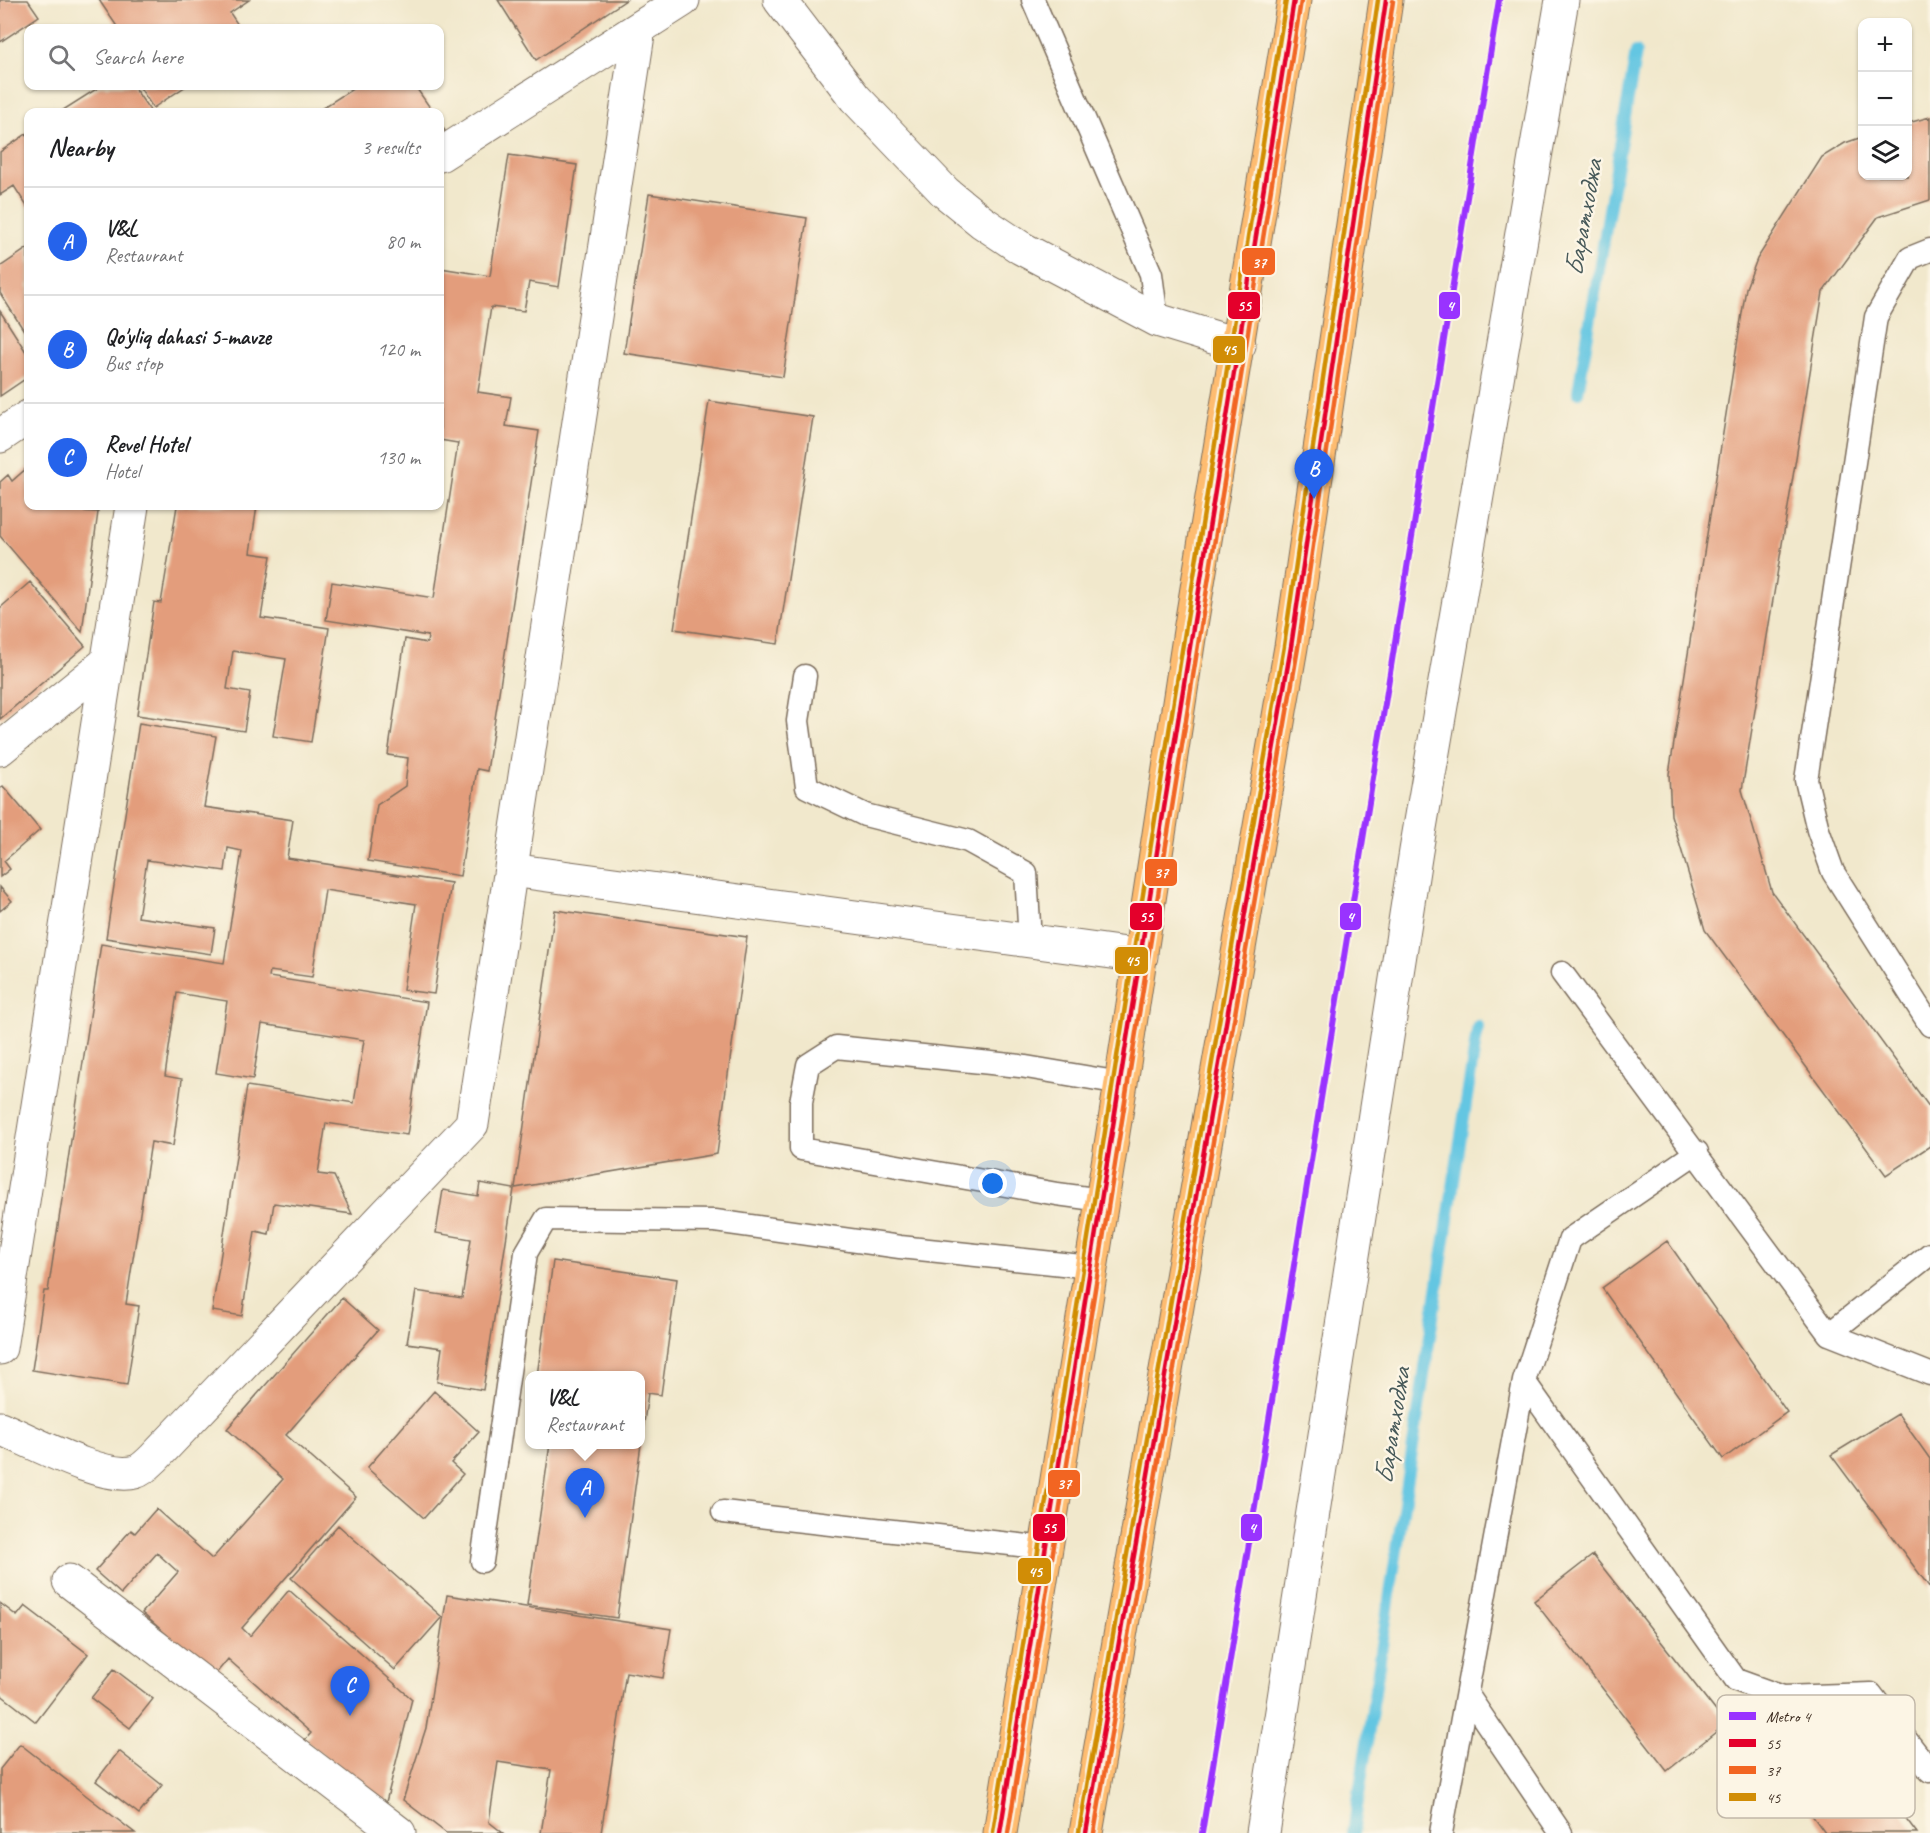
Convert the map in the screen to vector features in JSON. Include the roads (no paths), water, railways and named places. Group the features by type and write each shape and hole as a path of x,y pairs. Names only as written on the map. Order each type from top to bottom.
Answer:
{"highway":[{"path":"1000,1833 1121,1083 1190,631 1239,345 1294,0"},
{"path":"1086,1833 1291,647 1386,0"}],"street":[{"path":"444,152 683,0"},
{"path":"780,0 855,98 945,192 1022,248 1158,320 1239,345"},
{"path":"1263,1833 1416,850 1562,0"},
{"path":"0,1428 93,1468 114,1474 136,1472 162,1450 472,1124 639,28"},
{"path":"0,436 24,420"},
{"path":"0,1347 131,510"},
{"path":"0,749 107,662"},
{"path":"511,870 1141,956"},
{"path":"69,1581 399,1833"}],"lane":[{"path":"1033,0 1151,274 1158,320"},
{"path":"1930,250 1910,258 1876,317 1806,780 1818,830 1833,872 1930,1024"},
{"path":"805,676 798,721 807,787 865,815 968,841 1026,873 1030,941"},
{"path":"1562,973 1697,1152 1829,1334 1930,1374"},
{"path":"1102,1200 801,1149 801,1102 808,1065 836,1047 1020,1066 1121,1083"},
{"path":"1441,1833 1524,1381 1570,1239 1697,1152"},
{"path":"482,1561 525,1253 546,1219 716,1221 900,1247 1091,1267"},
{"path":"1829,1334 1930,1254"},
{"path":"1524,1381 1736,1680 1777,1695"},
{"path":"723,1512 1046,1548"},
{"path":"1467,1694 1561,1833"},
{"path":"1842,1695 1872,1695"},
{"path":"1915,1751 1930,1771"}],"waterway":[{"name":"Баратходжа","path":"1578,392 1636,52"},
{"name":"Баратходжа","path":"1353,1833 1478,1026"}],"metro line":[{"name":"4","path":"1202,1833 1499,0"}],"place":[{"name":"Qo'yliq dahasi 5-mavze","path":"1314,499"},
{"name":"V&L","path":"585,1518"},
{"name":"Revel Hotel","path":"350,1716"}]}
